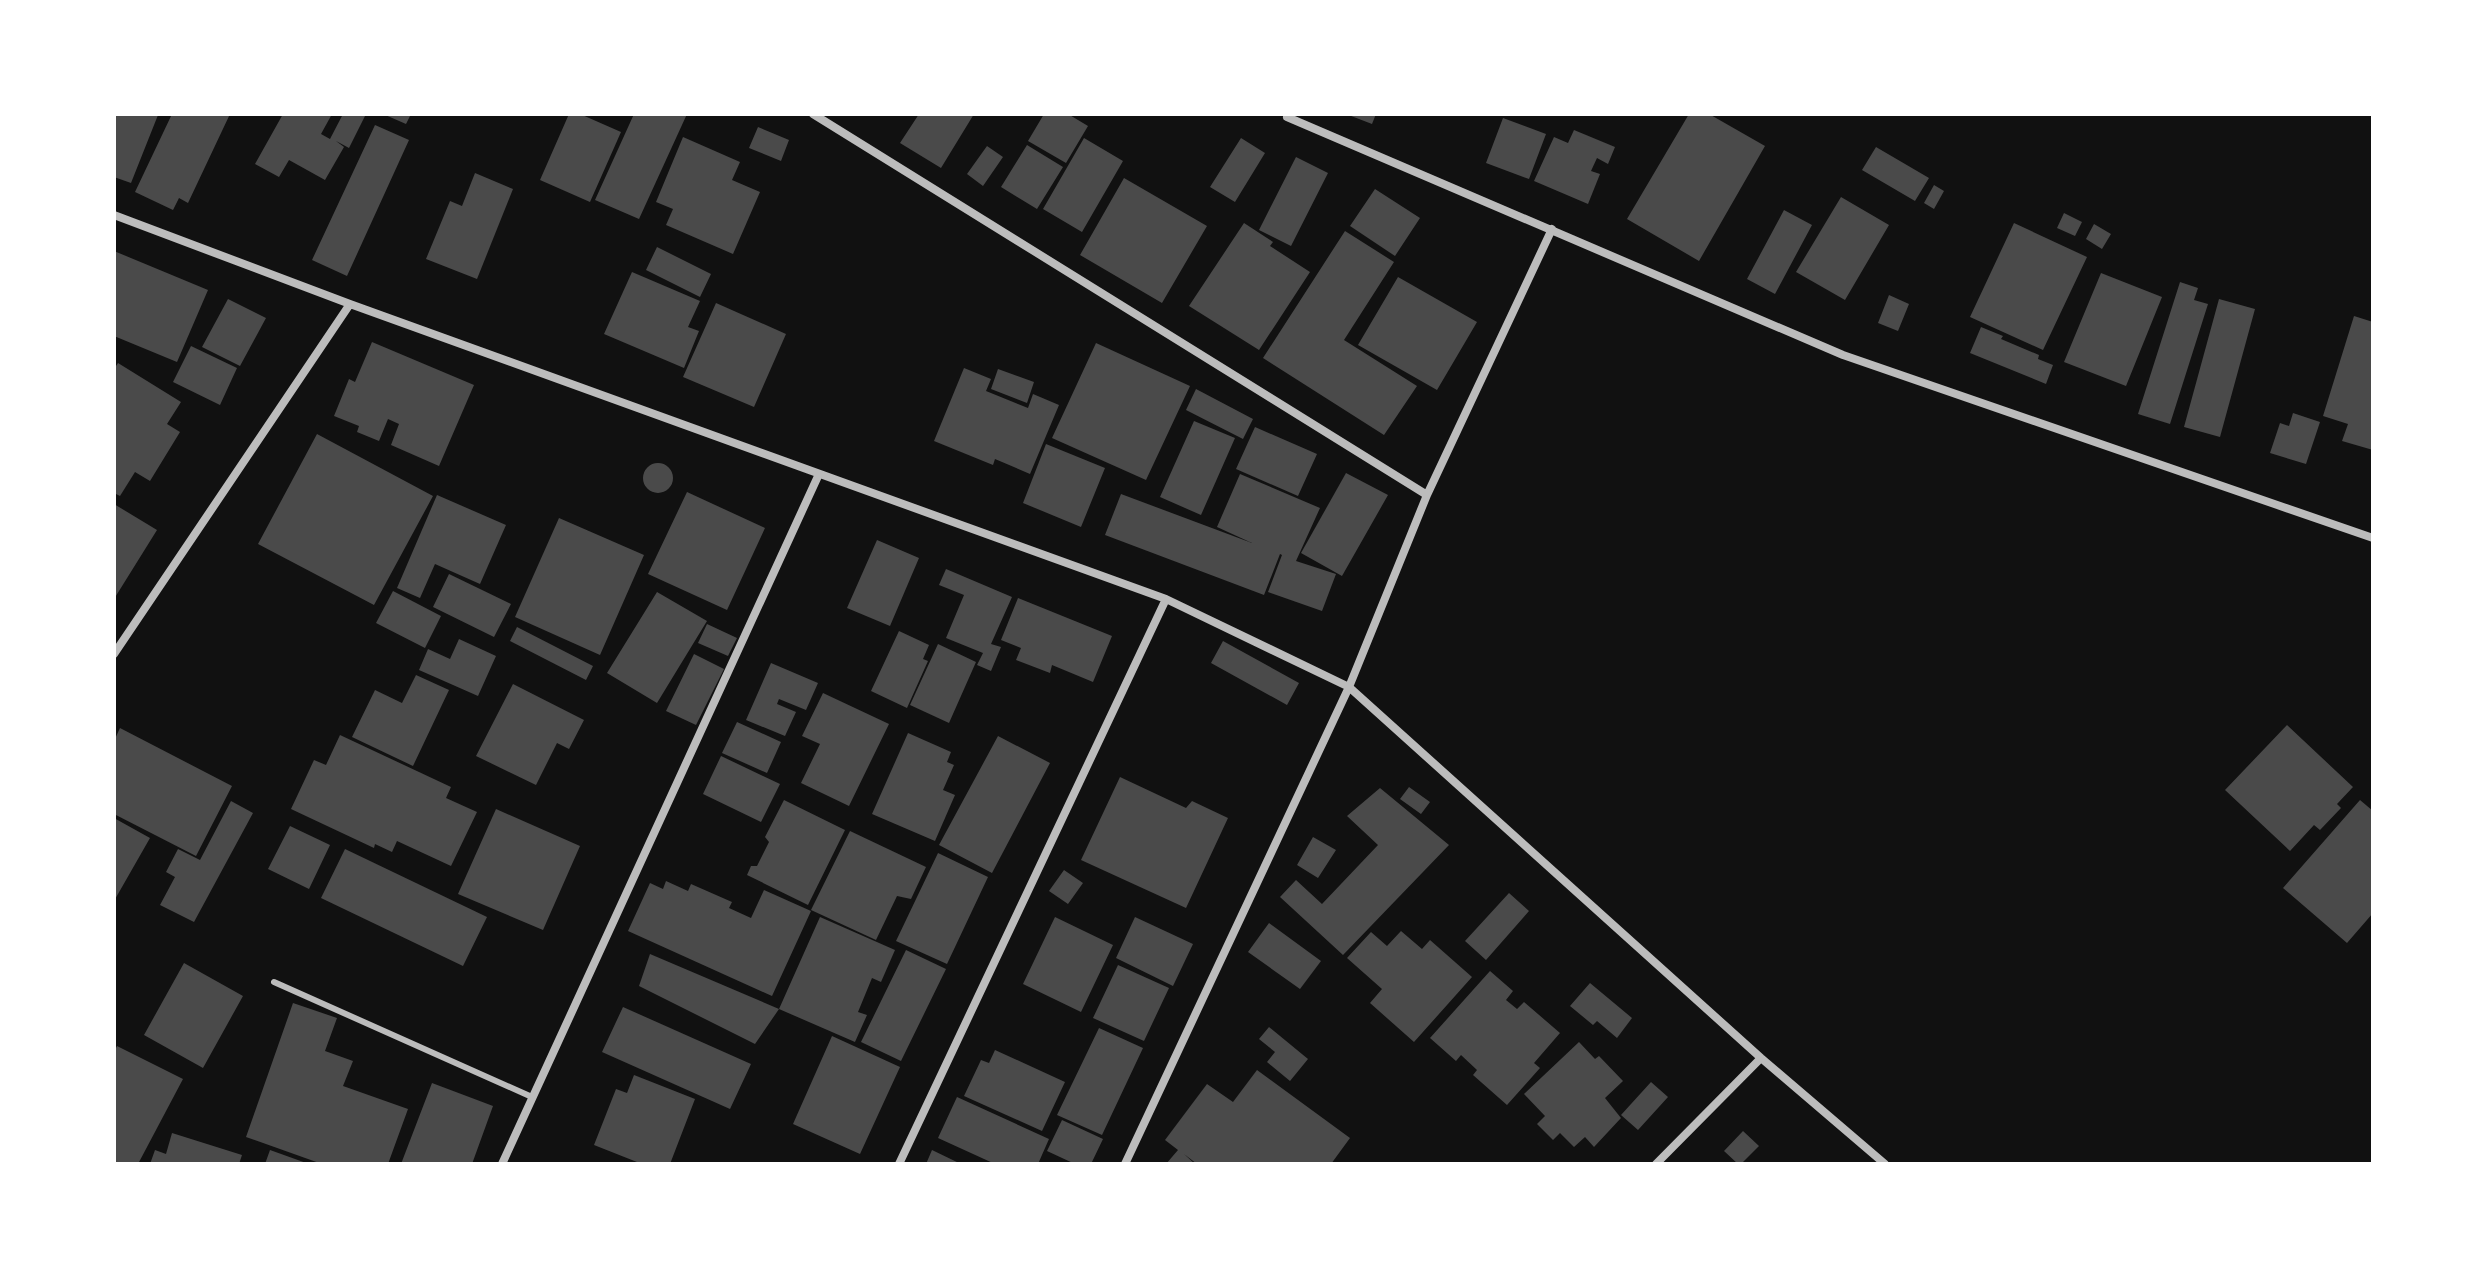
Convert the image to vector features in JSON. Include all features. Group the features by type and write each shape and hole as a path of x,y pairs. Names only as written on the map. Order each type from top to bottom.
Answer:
{"street":[{"path":"813,114 1427,495"},
{"path":"1287,117 1843,355 2373,538"},
{"path":"114,215 350,304 1166,599 1349,687 1761,1058 1885,1164"},
{"path":"1125,1164 1349,687 1427,495 1552,229"},
{"path":"114,654 350,304"},
{"path":"502,1164 819,474"},
{"path":"899,1164 1166,599"},
{"path":"1656,1164 1761,1058"}],"lane":[{"path":"274,982 532,1097"}],"building":[{"path":"114,114 158,115 131,183 114,177"},
{"path":"172,114 230,114 188,203 179,198 173,210 135,192"},
{"path":"283,114 332,114 321,134 330,139 343,114 366,114 349,148 336,141 344,147 325,180 289,160 279,177 255,164"},
{"path":"383,114 411,114 406,124"},
{"path":"569,114 580,114 621,132 590,202 540,180"},
{"path":"634,114 687,114 639,219 595,200"},
{"path":"919,114 974,114 941,168 900,143"},
{"path":"1044,114 1068,114 1088,126 1066,163 1028,141"},
{"path":"1346,114 1376,114 1372,124"},
{"path":"1689,114 1709,114 1765,146 1699,261 1627,219"},
{"path":"1503,118 1546,134 1529,179 1486,163"},
{"path":"375,125 409,140 347,276 312,260"},
{"path":"758,127 789,140 781,161 749,148"},
{"path":"1574,130 1615,147 1608,164 1597,158 1591,171 1600,174 1588,204 1534,181 1554,137 1568,143"},
{"path":"683,137 740,162 732,180 760,192 733,254 666,225 673,209 656,202"},
{"path":"1084,138 1123,161 1082,232 1043,209"},
{"path":"1241,138 1265,153 1235,202 1210,187"},
{"path":"1027,145 1063,167 1037,209 1001,187"},
{"path":"987,146 1003,157 983,186 967,174"},
{"path":"1876,147 1929,178 1915,201 1862,170"},
{"path":"1296,157 1328,173 1291,246 1259,230"},
{"path":"475,173 513,189 477,279 426,259 450,201 462,206"},
{"path":"1124,178 1207,226 1162,303 1080,255"},
{"path":"1934,185 1944,191 1934,209 1924,203"},
{"path":"1375,189 1420,218 1395,256 1350,226"},
{"path":"1841,197 1889,225 1845,300 1796,272"},
{"path":"1784,210 1812,225 1775,294 1747,279"},
{"path":"2064,213 2082,222 2075,236 2057,228"},
{"path":"1244,223 1273,242 1270,246 1310,272 1259,350 1189,306"},
{"path":"2014,223 2087,257 2043,350 1970,317"},
{"path":"2094,224 2111,234 2102,249 2086,239"},
{"path":"1345,231 1394,262 1344,340 1417,386 1384,435 1263,358"},
{"path":"657,247 711,274 700,297 646,270"},
{"path":"114,251 208,290 177,362 114,336"},
{"path":"632,272 700,301 688,327 699,331 684,368 604,334"},
{"path":"2101,273 2162,297 2126,386 2064,362"},
{"path":"1398,277 1477,322 1437,390 1358,345"},
{"path":"2180,282 2198,288 2194,300 2208,304 2170,424 2138,414"},
{"path":"1889,295 1909,304 1898,331 1878,323"},
{"path":"228,299 266,318 240,366 202,347"},
{"path":"2219,299 2255,309 2220,437 2184,427"},
{"path":"716,303 786,334 754,407 683,377"},
{"path":"2354,316 2373,322 2373,450 2342,441 2348,424 2323,416"},
{"path":"1981,327 2053,365 2046,384 1970,353"},
{"path":"372,342 474,385 439,466 391,445 399,424 388,419 379,441 357,432 359,426 334,416 349,379 355,382"},
{"path":"1096,343 1190,386 1146,480 1052,438"},
{"path":"191,346 237,368 220,405 173,382"},
{"path":"118,363 181,402 167,424 180,432 150,481 135,472 120,496 114,493 114,369"},
{"path":"964,368 991,379 986,391 1028,408 1033,394 1059,405 1030,474 995,459 993,465 934,441"},
{"path":"998,369 1034,382 1027,403 991,389"},
{"path":"1196,389 1253,419 1243,439 1186,410"},
{"path":"2293,413 2320,422 2306,464 2270,453 2280,423 2289,426"},
{"path":"1194,421 1235,438 1201,515 1160,497"},
{"path":"1255,427 1317,454 1298,496 1236,469"},
{"path":"317,434 433,496 374,605 258,544"},
{"path":"1046,444 1105,468 1081,527 1023,503"},
{"path":"658,463 669,467 673,478 669,489 658,493 647,489 643,478 647,467"},
{"path":"1346,473 1388,495 1342,576 1301,553"},
{"path":"1240,474 1320,508 1296,561 1336,574 1322,611 1268,592 1280,554 1264,595 1105,535 1121,494 1252,543 1217,527"},
{"path":"687,492 765,528 727,610 648,574"},
{"path":"437,495 506,525 480,584 435,564 420,598 397,588"},
{"path":"114,504 157,530 114,599"},
{"path":"559,518 644,555 600,655 515,617"},
{"path":"877,540 919,558 890,626 847,608"},
{"path":"946,569 1012,597 991,644 1001,647 991,671 977,665 983,653 946,638 964,595 939,585"},
{"path":"449,574 511,604 494,637 433,607"},
{"path":"393,591 441,616 425,648 376,623"},
{"path":"657,592 707,621 657,703 607,673"},
{"path":"1018,598 1112,636 1093,682 1052,665 1050,673 1016,660 1021,648 1001,640"},
{"path":"707,624 737,638 728,656 698,643"},
{"path":"517,627 593,666 586,680 510,641"},
{"path":"899,631 929,645 923,659 928,661 907,708 871,691"},
{"path":"459,639 496,656 478,696 419,670 428,649 450,659"},
{"path":"1223,641 1299,683 1287,705 1211,663"},
{"path":"938,644 976,662 949,723 910,705"},
{"path":"694,654 724,669 696,725 666,711"},
{"path":"771,663 818,683 806,710 779,699 777,704 796,712 785,736 746,720"},
{"path":"416,675 449,690 413,766 352,737 375,690 402,703"},
{"path":"513,684 584,720 569,749 557,743 536,785 476,756"},
{"path":"823,693 889,724 849,806 801,783 820,744 802,736"},
{"path":"737,722 781,742 767,773 722,753"},
{"path":"2287,725 2353,787 2337,804 2341,808 2320,830 2314,825 2290,851 2225,790"},
{"path":"120,728 232,786 196,856 114,814 114,741"},
{"path":"908,733 951,752 947,762 954,765 943,790 955,795 935,841 872,814"},
{"path":"340,735 451,787 446,798 477,812 451,866 397,841 392,852 375,844 374,848 291,809 314,760 326,765"},
{"path":"998,736 1050,763 992,873 939,845"},
{"path":"721,756 780,784 761,822 703,794"},
{"path":"1120,777 1186,808 1192,801 1228,818 1186,908 1081,860"},
{"path":"1409,787 1430,802 1421,814 1400,799"},
{"path":"1380,788 1449,845 1343,955 1280,897 1296,880 1322,904 1378,845 1347,816"},
{"path":"784,800 845,830 808,905 747,875 751,866 757,866 769,842 765,837"},
{"path":"2360,800 2373,811 2373,913 2347,943 2283,888"},
{"path":"231,801 253,813 194,922 160,905 175,877 166,872 178,849 200,860"},
{"path":"496,809 580,846 543,930 458,894"},
{"path":"114,818 150,838 114,901"},
{"path":"290,826 330,845 309,889 268,869"},
{"path":"850,831 926,867 911,899 897,896 876,940 811,910"},
{"path":"1313,837 1336,850 1318,878 1297,865"},
{"path":"345,849 487,917 463,966 321,898"},
{"path":"938,853 988,877 947,964 896,941"},
{"path":"1064,870 1083,883 1068,904 1049,891"},
{"path":"666,881 688,891 691,884 732,902 729,908 751,918 764,890 811,911 772,996 628,931 650,883 663,889"},
{"path":"1509,893 1529,911 1486,960 1465,941"},
{"path":"820,917 895,950 881,982 872,978 858,1012 867,1015 855,1042 779,1009"},
{"path":"1055,917 1113,945 1081,1012 1023,984"},
{"path":"1135,917 1193,944 1173,986 1116,958"},
{"path":"1269,923 1321,961 1300,989 1248,952"},
{"path":"1401,931 1422,949 1430,940 1472,977 1414,1042 1370,1003 1382,989 1347,958 1371,932 1387,946"},
{"path":"906,950 946,969 901,1061 861,1042"},
{"path":"650,954 779,1009 755,1044 639,986"},
{"path":"184,963 243,996 203,1068 144,1035"},
{"path":"1118,965 1169,988 1144,1041 1093,1018"},
{"path":"1490,971 1513,991 1506,1000 1517,1009 1524,1002 1560,1033 1534,1063 1540,1068 1507,1105 1473,1075 1477,1070 1461,1055 1456,1061 1430,1038"},
{"path":"1590,983 1632,1018 1617,1038 1597,1021 1593,1025 1570,1006"},
{"path":"293,1003 337,1018 325,1051 353,1061 343,1086 408,1109 388,1164 322,1164 246,1137"},
{"path":"623,1007 751,1064 730,1109 602,1052"},
{"path":"1269,1027 1308,1059 1290,1081 1267,1062 1275,1052 1259,1039"},
{"path":"1099,1028 1143,1048 1102,1135 1057,1115"},
{"path":"832,1036 900,1067 860,1154 793,1124"},
{"path":"1579,1042 1595,1059 1599,1056 1623,1081 1605,1098 1621,1118 1594,1147 1585,1137 1574,1147 1560,1133 1553,1140 1537,1124 1545,1116 1524,1094"},
{"path":"117,1046 183,1079 138,1164 114,1164 114,1052"},
{"path":"995,1050 1065,1082 1042,1131 964,1096 981,1060 989,1063"},
{"path":"1257,1070 1350,1138 1331,1164 1197,1164 1184,1154 1195,1164 1166,1164 1178,1150 1165,1140 1207,1084 1233,1102"},
{"path":"634,1075 695,1099 670,1164 642,1164 594,1145 616,1089 627,1093"},
{"path":"1651,1082 1668,1097 1638,1130 1621,1115"},
{"path":"432,1083 493,1106 472,1164 401,1164"},
{"path":"957,1097 1049,1139 1038,1164 995,1164 938,1138"},
{"path":"1062,1120 1103,1139 1091,1164 1075,1164 1047,1151"},
{"path":"1743,1131 1759,1146 1738,1164 1724,1151"},
{"path":"172,1133 242,1155 239,1164 150,1164 155,1150 166,1154"},
{"path":"270,1150 309,1164 265,1164"},
{"path":"932,1150 961,1164 926,1164"}]}
